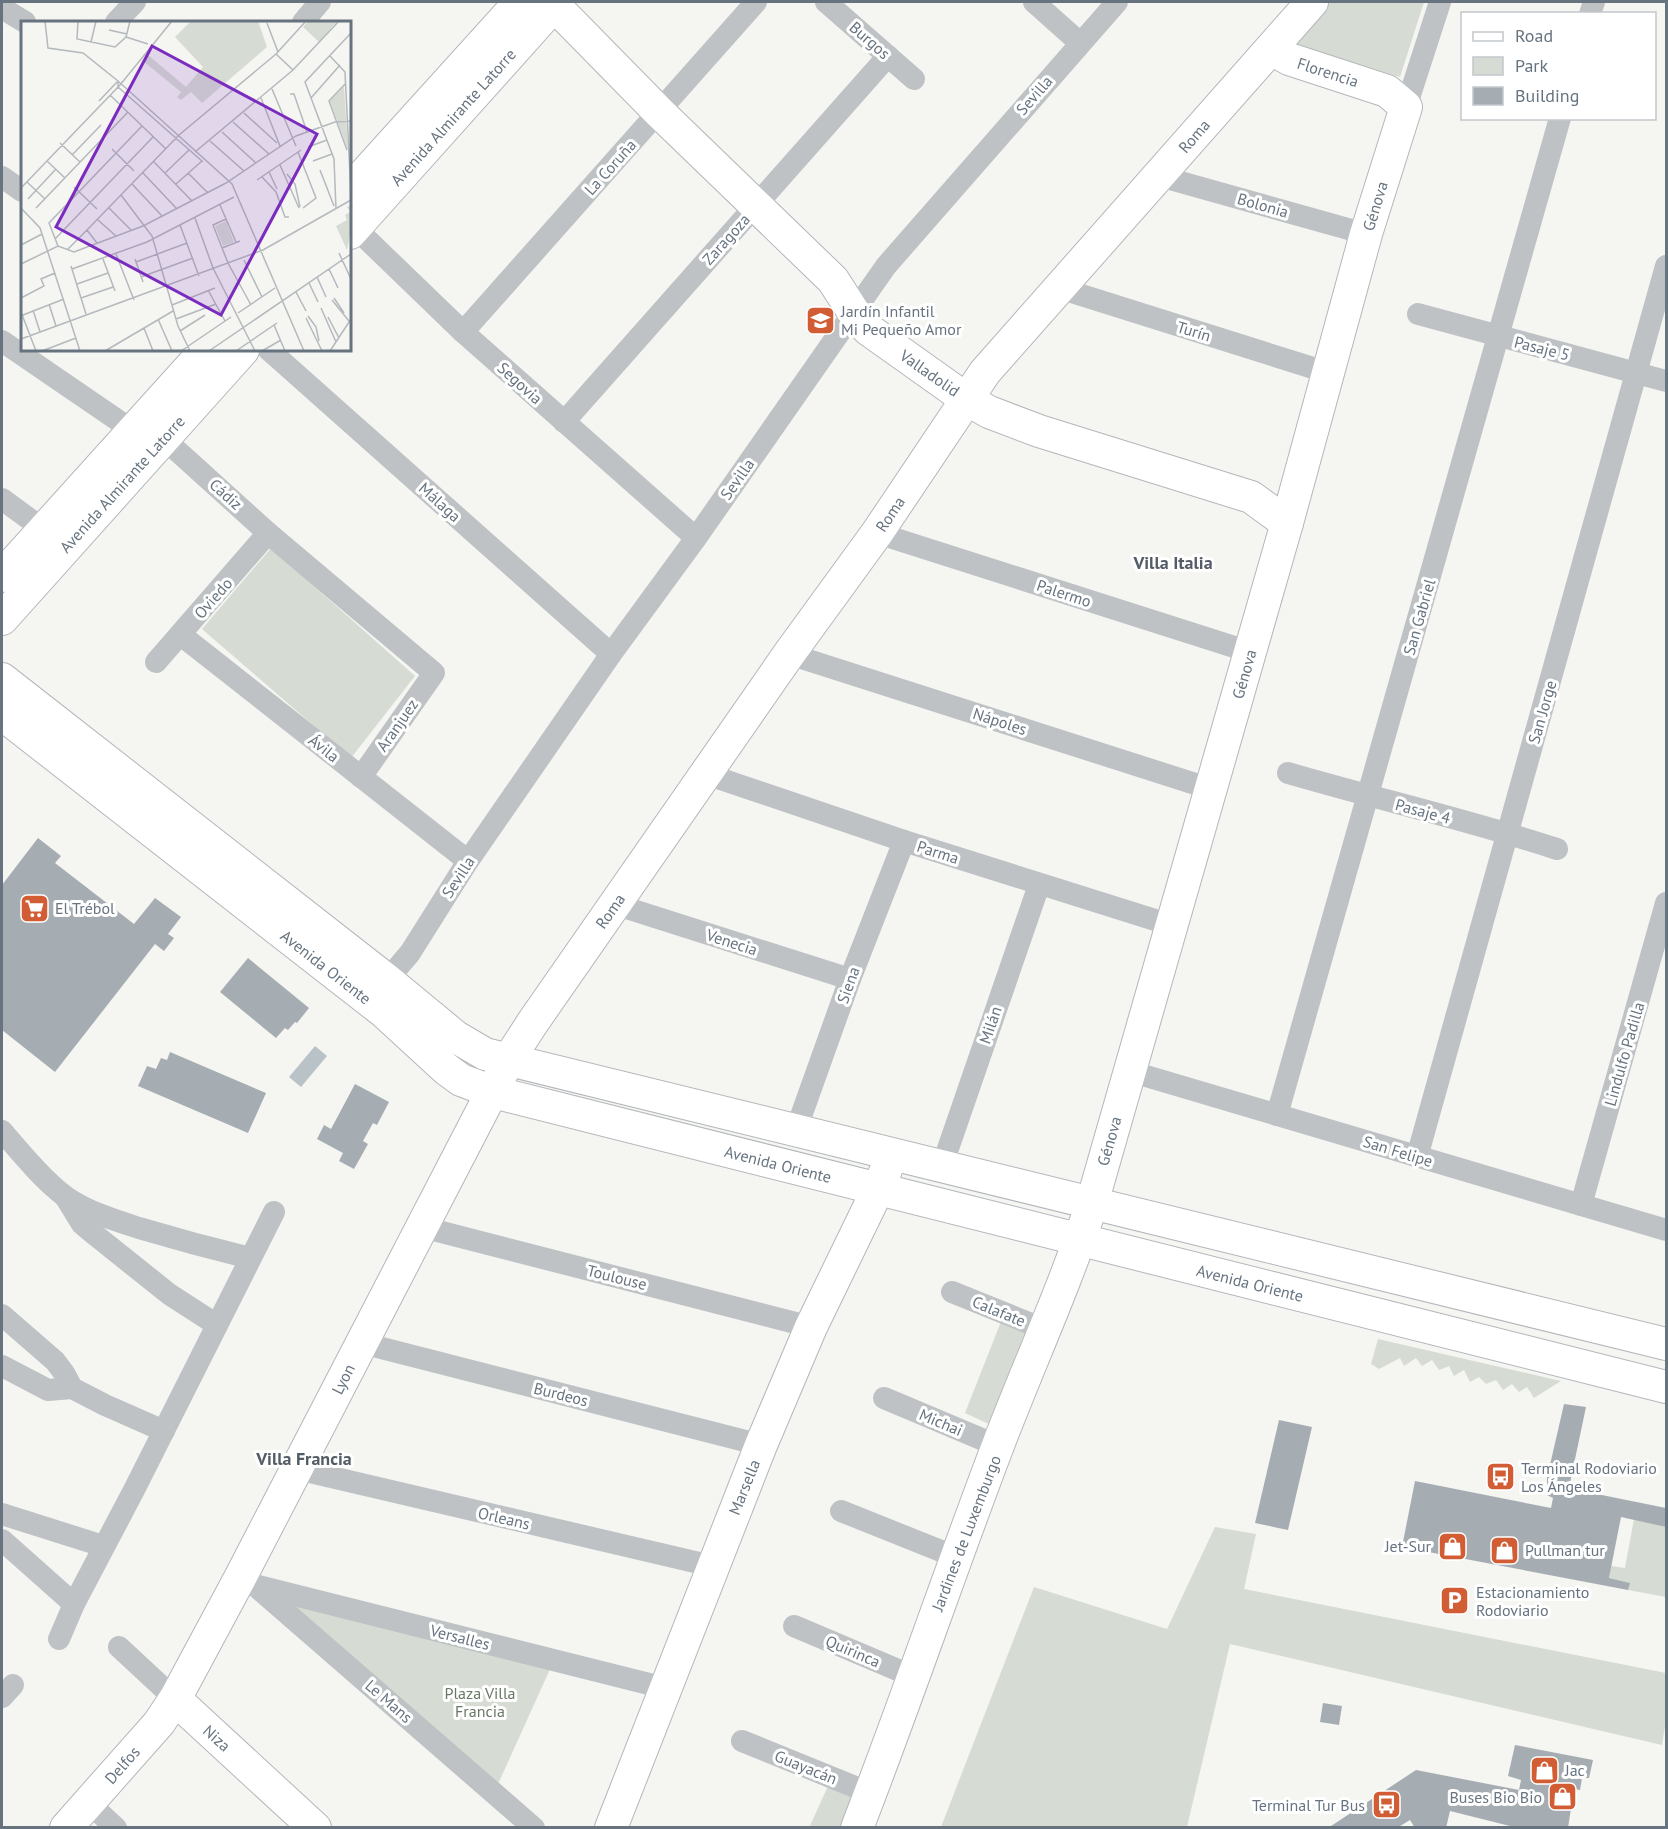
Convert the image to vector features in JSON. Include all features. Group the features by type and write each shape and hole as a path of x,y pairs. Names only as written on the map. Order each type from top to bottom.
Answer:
{"street":[{"path":"117,21 135,2"},
{"path":"304,21 320,2"},
{"name":"Avenida Almirante Latorre","path":"351,189 520,2"},
{"name":"La Coruña","path":"463,332 756,2"},
{"name":"Burgos","path":"826,2 914,79"},
{"path":"1034,2 1080,42"},
{"name":"Sevilla","path":"387,980 410,953 468,861 611,654 696,538 886,266 1117,2"},
{"name":"Roma","path":"509,1059 614,904 789,654 877,533 966,399 1003,350 1312,2"},
{"name":"Génova","path":"1080,1240 1329,373 1366,234 1397,99 1440,2"},
{"name":"Avenida Almirante Latorre","path":"351,228 554,3"},
{"name":"Valladolid","path":"554,3 659,112 832,280 869,330 966,399 989,412 1031,428 1251,497 1287,523"},
{"path":"2,8 23,21"},
{"name":"Florencia","path":"1274,46 1280,54 1289,59 1397,99"},
{"name":"Zaragoza","path":"564,422 888,56"},
{"name":"San Gabriel","path":"1277,1115 1559,120"},
{"name":"Bolonia","path":"1159,176 1366,234"},
{"path":"2,177 21,190"},
{"name":"Segovia","path":"351,228 463,332 696,538"},
{"name":"San Jorge","path":"1417,1157 1666,266"},
{"name":"Turín","path":"1059,288 1329,373"},
{"name":"Pasaje 5","path":"1418,314 1666,381"},
{"name":"Cádiz","path":"2,340 132,430 163,438 268,533 434,673"},
{"name":"Avenida Almirante Latorre","path":"2,576 205,351"},
{"name":"Avenida Almirante Latorre","path":"2,619 242,351"},
{"name":"Málaga","path":"271,351 611,654"},
{"path":"2,499 43,529"},
{"name":"Oviedo","path":"156,662 268,533"},
{"name":"Palermo","path":"877,533 1250,652"},
{"name":"Ávila","path":"181,635 468,861"},
{"name":"Nápoles","path":"789,654 1211,789"},
{"name":"Aranjuez","path":"361,777 434,673"},
{"name":"Avenida Oriente","path":"2,680 470,1047 485,1054 1666,1344"},
{"name":"Avenida Oriente","path":"2,714 384,1012 446,1069 462,1080 493,1092 1666,1388"},
{"name":"Pasaje 4","path":"1288,773 1508,833 1557,849"},
{"name":"Parma","path":"706,774 1039,885 1171,925"},
{"name":"Siena","path":"796,1130 850,979 904,841"},
{"name":"Milán","path":"942,1166 1039,885"},
{"name":"Lindulfo Padilla","path":"1581,1205 1666,903"},
{"name":"Venecia","path":"614,904 850,979"},
{"name":"Lyon","path":"175,1698 247,1582 297,1469 509,1059"},
{"name":"San Felipe","path":"1129,1071 1666,1230"},
{"path":"2,1131 65,1196 82,1224 168,1294 217,1325"},
{"name":"Marsella","path":"611,1827 761,1445 811,1327 878,1189 892,1154"},
{"path":"65,1196 108,1218 182,1241 250,1258"},
{"path":"59,1639 103,1546 164,1431 274,1212"},
{"name":"Toulouse","path":"422,1227 811,1327"},
{"name":"Jardines de Luxemburgo","path":"857,1827 998,1446 1080,1240"},
{"path":"1358,1310 1368,1280 1384,1275"},
{"name":"Calafate","path":"952,1292 1046,1330"},
{"path":"2,1315 55,1361 72,1388"},
{"path":"1601,1371 1607,1329"},
{"name":"Burdeos","path":"362,1343 761,1445"},
{"path":"2,1366 48,1390 72,1388 164,1431"},
{"name":"Michai","path":"884,1398 998,1446"},
{"name":"Orleans","path":"297,1469 712,1566"},
{"path":"841,1511 956,1557"},
{"path":"2,1514 103,1546"},
{"path":"2,1540 74,1604"},
{"name":"Versalles","path":"247,1582 665,1688"},
{"name":"Le Mans","path":"247,1582 534,1827"},
{"name":"Quirinca","path":"794,1626 912,1676"},
{"name":"Niza","path":"119,1647 315,1827"},
{"name":"Delfos","path":"66,1827 159,1723 175,1698"},
{"name":"Guayacán","path":"742,1741 870,1793"},
{"path":"89,1803 116,1827"}],"green space":[{"path":"1328,2 1424,2 1400,77 1292,43"},
{"path":"271,548 415,676 351,758 202,629"},
{"path":"1002,1319 1037,1334 1004,1431 965,1413"},
{"path":"1378,1339 1561,1381 1534,1398 1527,1387 1519,1392 1512,1384 1503,1390 1496,1380 1486,1384 1479,1377 1470,1382 1464,1370 1454,1376 1449,1366 1439,1370 1432,1360 1422,1366 1416,1358 1404,1366 1400,1358 1379,1369 1371,1364"},
{"path":"1634,1519 1666,1527 1666,1597 1628,1590 1629,1583 1609,1578 1611,1566 1625,1568"},
{"path":"1215,1527 1256,1534 1244,1589 1666,1673 1666,1720 1662,1745 1230,1644 1187,1827 941,1827 1034,1587 1167,1629"},
{"name":"Plaza Villa Francia","path":"287,1602 551,1667 498,1784"},
{"path":"828,1786 862,1800 851,1827 809,1828"}],"shaded area":[{"path":"315,1046 327,1056 301,1087 289,1077"}],"building":[{"path":"38,838 61,856 55,863 134,924 155,898 181,917 168,934 174,938 164,951 155,944 55,1072 2,1030 2,885"},
{"path":"248,958 309,1008 297,1023 295,1022 288,1030 285,1028 276,1038 220,992"},
{"path":"170,1052 266,1093 248,1133 138,1086 147,1066 156,1069 161,1058 167,1060"},
{"path":"355,1084 389,1102 377,1125 373,1123 363,1141 368,1144 354,1169 339,1161 343,1153 317,1139 324,1125 331,1129"},
{"path":"1564,1404 1586,1407 1570,1483 1573,1492 1582,1491 1666,1508 1666,1527 1621,1517 1609,1578 1630,1583 1628,1590 1402,1547 1415,1481 1551,1508 1553,1498 1547,1495 1547,1478"},
{"path":"1279,1420 1312,1427 1288,1530 1255,1523"},
{"path":"1323,1703 1342,1706 1339,1725 1320,1722"},
{"path":"1515,1745 1593,1760 1589,1778 1582,1778 1580,1790 1574,1789 1568,1828 1518,1828 1450,1811 1446,1828 1415,1828 1410,1820 1397,1828 1328,1828 1416,1770 1519,1790 1521,1780 1508,1776"}],"place":[{"name":"Jardín Infantil Mi Pequeño Amor","path":"820,320"},
{"name":"El Trébol","path":"34,908"},
{"name":"Terminal Rodoviario Los Ángeles","path":"1500,1477"},
{"name":"Jet-Sur","path":"1452,1546"},
{"name":"Pullman tur","path":"1504,1550"},
{"name":"Estacionamiento Rodoviario","path":"1455,1601"},
{"name":"Jac","path":"1544,1770"},
{"name":"Buses Bio Bio","path":"1563,1797"},
{"name":"Terminal Tur Bus","path":"1386,1805"}],"district":[{"name":"Villa Italia","path":"1173,563"},
{"name":"Villa Francia","path":"304,1459"}]}
